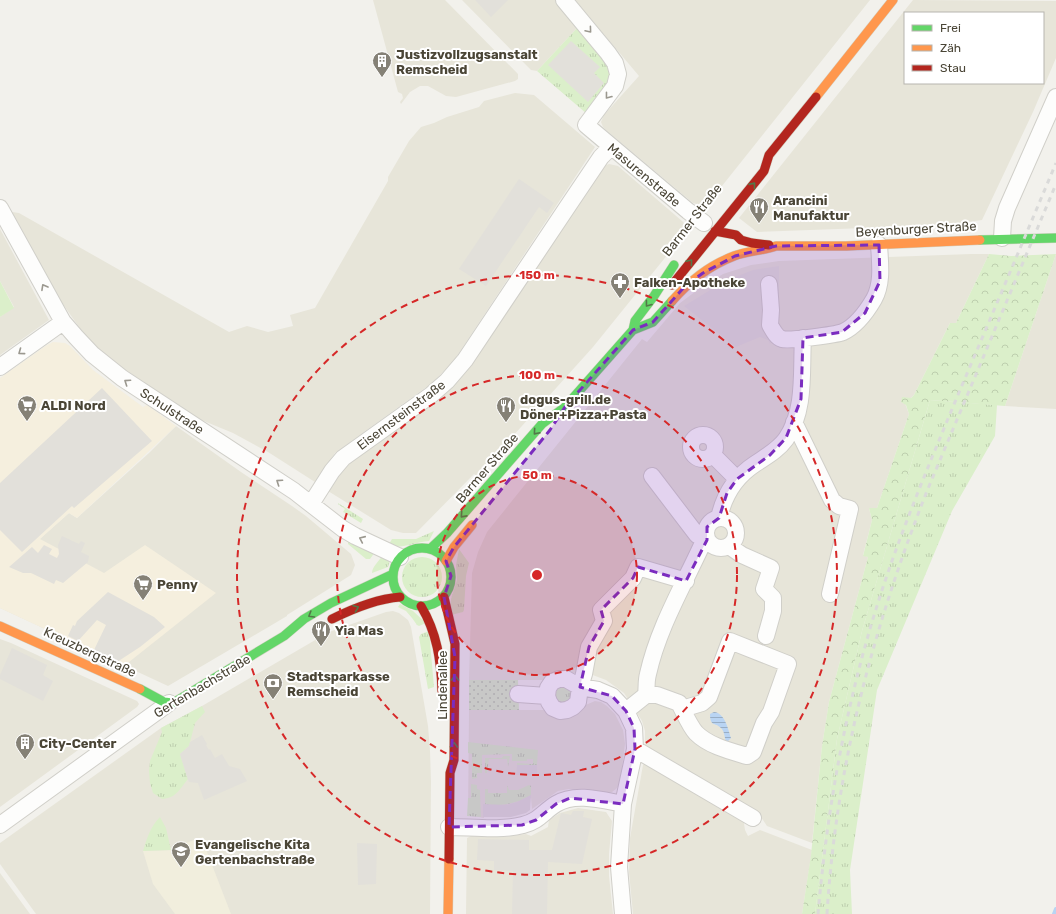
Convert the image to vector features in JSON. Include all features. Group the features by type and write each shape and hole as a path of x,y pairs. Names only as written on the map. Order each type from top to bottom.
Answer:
{"main road":[{"name":"Barmer Straße","path":"430,549 447,533 542,424 565,406 637,328 676,279 707,225 764,171 770,155 893,0"},
{"name":"Barmer Straße","path":"759,160 770,155"},
{"path":"707,225 721,244"},
{"path":"707,225 736,235 741,240 776,246"},
{"name":"Beyenburger Straße","path":"776,246 879,244 1002,238 1056,238"},
{"path":"637,328 653,322 686,285 703,273 734,256 776,246"},
{"path":"730,250 748,253"},
{"name":"Barmer Straße","path":"637,328 635,321 654,296 677,260"},
{"name":"Barmer Straße","path":"550,430 565,406"},
{"name":"Barmer Straße","path":"446,561 454,547 476,520"},
{"path":"417,548 430,549 439,554 449,566 451,576 449,587 444,597 429,606 413,605 400,597 393,582 392,574 396,563 410,550 417,548"},
{"name":"Gertenbachstraße","path":"169,703 179,700 289,633 304,619 331,603 392,574"},
{"path":"326,621 378,600 400,597"},
{"name":"Lindenallee","path":"444,597 455,644 454,760 450,773"},
{"name":"Lindenallee","path":"421,606 432,625 438,644 442,702"},
{"name":"Kreuzbergstraße","path":"0,626 137,688 156,699 169,703"},
{"name":"Gertenbachstraße","path":"289,633 303,631"},
{"name":"Lindenallee","path":"445,753 450,773 448,914"}],"street":[{"name":"Masurenstraße","path":"564,0 608,53 615,63 617,70 618,80 616,86 586,125 688,211 707,225"},
{"path":"1002,238 1003,221 1007,208 1056,97"},
{"name":"Eisernsteinstraße","path":"311,504 332,471 343,458 431,395 447,381 465,360 601,157 611,147"},
{"name":"Schulstraße","path":"0,208 63,322 92,354 122,378 159,404 244,458 355,536 400,558"},
{"path":"769,284 771,310 770,325 777,336 782,339 792,340 842,332 854,324 865,313 875,298 880,281 879,244"},
{"path":"0,367 63,322"},
{"path":"719,518 727,493 737,479 754,464 770,455 781,445 794,422 801,399 803,338"},
{"path":"794,422 832,500 839,506 850,509 830,594"},
{"path":"714,455 737,479"},
{"path":"646,695 648,675 656,646 666,621 701,547 707,539 706,530 709,524 719,518 729,519 736,528 736,538 729,546 717,548 707,539 697,535 652,476"},
{"path":"729,546 742,555 771,568 764,589 773,598 773,611 766,636"},
{"path":"623,914 619,867 622,804 635,749 634,728 626,711 612,696 598,690 580,687 566,679 559,679 552,682 548,688 547,696 553,708 560,711 567,710 578,702 580,687 589,647 604,621 601,610 633,578 638,567 686,581"},
{"path":"626,711 646,695 657,695 679,703 682,709 696,732 705,740 725,750 747,756 753,752 764,723 771,712 788,664 730,641 709,697 702,703 682,709"},
{"path":"518,694 547,696"},
{"name":"Gertenbachstraße","path":"0,825 169,703"},
{"path":"635,749 753,818"},
{"path":"449,827 500,828 522,825 536,820 556,804 570,798 603,800 622,804"}],"highlighted area":[{"path":"879,245 880,281 865,313 842,332 803,338 801,399 786,438 770,455 737,479 727,493 719,518 707,527 707,540 686,581 638,567 633,578 601,610 604,621 589,647 580,687 612,696 626,711 634,728 635,749 623,804 570,798 556,804 536,820 522,825 449,827 455,657 444,597 451,576 446,561 454,547 550,430 565,407 633,330 653,322 686,285 703,273 735,256 776,246"}],"shaded area":[{"path":"373,0 445,0 518,74 518,79 456,97 446,96 428,86 420,86 410,92 401,104 400,102 403,98 402,94 398,92"},
{"path":"462,0 556,0 578,27 537,71 531,70"},
{"path":"475,0 508,0 491,17"},
{"path":"575,0 870,0 710,201 700,205 693,203 603,127 601,122 604,115 639,76"},
{"path":"913,0 1056,1 1056,58 1033,112 982,220 948,225 757,232 739,218"},
{"path":"571,41 600,67 594,73 604,83 588,102 548,65"},
{"path":"515,93 534,95 595,147 453,362 432,383 335,453 315,482 268,452 233,433 199,419 115,363 97,348 86,337 60,300 12,212 19,213 229,332 247,326 268,332 293,326 290,315 315,308 388,181 388,177 409,141 421,127 479,107 484,101"},
{"path":"609,164 618,166 682,221 686,228 685,233 593,347 477,476 474,474 416,533 403,533 391,530 328,491 343,468 444,394 469,368 601,170 604,166"},
{"path":"519,179 554,203 547,213 539,207 486,286 459,269"},
{"path":"0,229 49,320 0,355 0,317 14,307 0,281"},
{"path":"989,254 956,323 950,323 914,395 911,398 903,398 909,414 877,508 869,508 872,520 863,555 868,557 829,702 822,746 812,843 767,826 759,814 645,747 645,731 642,721 624,693 606,680 590,674 574,673 557,674 545,680 469,680 472,573 478,552 487,532 642,339 647,342 680,303 700,288 723,274 751,265 779,261"},
{"path":"1056,254 1056,409 1005,406"},
{"path":"779,266 779,316 770,344 768,340 760,337 736,347 684,306 725,281 753,270"},
{"path":"53,342 65,343 70,346 93,370 143,407 147,405 176,426 77,518 69,513 40,539 104,573 145,545 216,593 124,666 0,608 0,378"},
{"path":"102,388 152,441 74,508 72,506 22,552 0,530 0,483"},
{"path":"176,426 306,516 351,554 355,565 351,575 287,616 168,686 0,608 0,574 69,513 77,518 149,453"},
{"path":"62,536 79,544 81,541 85,543 81,552 89,556 88,562 63,583 56,580 54,584 31,573 23,573 9,567 32,547 38,553 44,545 52,549 49,554 57,558 59,554 58,545"},
{"path":"108,592 154,617 165,627 140,647 117,662 94,650 106,625 97,620 78,641 68,636 73,625 75,626 77,621"},
{"path":"393,611 399,613 408,620 411,627 428,726 431,781 430,914 36,914 0,864 0,843 161,728 202,706 329,632 386,612"},
{"path":"0,639 137,701 139,704 137,707 0,807"},
{"path":"12,648 47,665 43,675 53,681 43,701 0,679 0,675"},
{"path":"595,701 601,702 615,714 623,730 625,744 620,784 616,789 608,793 569,789 558,791 532,809 531,798 521,804 484,807 484,818 468,815 469,710 546,710 581,707"},
{"path":"202,735 207,744 206,745 215,758 222,754 229,766 240,769 247,781 204,800 198,783 189,782 180,754 189,746 190,742"},
{"path":"645,763 743,817 745,830 748,836 760,830 812,850 802,914 633,914 629,872 630,838 643,765"},
{"path":"517,765 537,765 537,775 516,775"},
{"path":"531,795 530,810 526,813 511,817 483,817 483,804 506,805 517,802"},
{"path":"578,808 606,812 612,821 609,876 613,914 466,914 467,838 471,836 504,837 526,834 531,836 548,827 549,820 560,813"},
{"path":"573,811 584,811 583,817 592,819 582,864 548,862 547,914 512,914 513,871 494,870 494,861 477,860 478,839 529,840 529,850 552,850 561,813 571,815"},
{"name":"Evangelische Kita Gertenbachstraße","path":"203,837 207,852 231,914 175,914 153,884 143,851 171,850"},
{"path":"357,843 377,844 376,884 358,885"},
{"path":"0,873 30,914 0,914"}],"green space":[{"path":"578,27 610,64 611,76 607,88 587,114 537,71"},
{"path":"989,254 1011,256 1056,254 1005,406 930,400 862,631 837,739 815,914 802,914 811,855 822,746 829,702 868,557 863,556 872,520 869,508 877,508 909,414 906,405 901,402 902,397 911,398 914,395 950,323 956,323"},
{"path":"0,281 14,308 0,317"},
{"path":"930,400 997,405 995,436 952,511 877,690 850,870 852,914 815,914 837,739 862,631"},
{"path":"338,503 363,519 361,523 343,512 345,509"},
{"path":"434,531 429,541 398,547 388,546 392,539 416,539"},
{"path":"348,542 375,552 370,559 366,559 348,544"},
{"path":"459,549 469,563 466,576 464,610 463,612 451,615 451,599 457,580 456,565"},
{"path":"382,556 390,561 388,567 372,573 374,566"},
{"path":"418,557 426,557 433,560 439,566 442,577 439,588 433,594 426,597 418,597 411,594 405,588 402,581 402,573 405,566 411,560"},
{"path":"400,604 413,611 426,623 419,626 417,625 406,611 398,607"},
{"path":"429,631 434,687 428,689 419,637 421,634"},
{"path":"469,680 518,680 519,710 469,710"},
{"path":"560,687 566,687 571,692 569,701 566,703 560,703 555,698 555,692"},
{"path":"202,706 205,712 195,723 189,746 180,754 188,779 180,790 174,795 162,799 153,793 149,771 150,761 162,732 161,728"},
{"path":"468,742 538,750 537,765 517,765 517,763 533,764 533,759 527,759 527,761 512,761 512,754 482,755 482,773 477,773 477,778 472,779 472,754 468,753"},
{"path":"503,756 510,756 508,767 507,759 489,759 487,773 485,773 485,758 502,758"},
{"path":"471,784 477,785 477,789 480,790 481,817 467,816 468,798 471,798"},
{"path":"507,785 509,790 518,790 529,785 531,786 531,795 509,804 485,805 485,789 488,789 488,793 507,793"},
{"path":"160,817 166,828 171,850 143,851 151,829"}],"water":[{"path":"714,712 721,715 726,722 731,738 728,741 726,741 721,728 713,724 711,721 710,714"}],"waterway":[{"path":"1054,914 1056,909"}],"railway":[{"path":"818,914 826,837 846,722 876,609 926,471 1056,163"},
{"path":"827,914 832,859 848,752 874,646 890,594 927,491 1056,184"}],"traffic: fast":[{"path":"980,240 1056,238"},
{"path":"633,330 635,321 654,296 674,265"},
{"path":"430,549 447,533 542,424 565,407 633,330 653,322 672,301"},
{"path":"416,548 428,548 443,556 451,571 451,577 451,583 443,598 428,606 416,606 401,598 393,583 393,571 401,556 416,548"},
{"path":"140,689 164,702 173,703 284,636 304,619 331,603 393,574"}],"traffic: slow":[{"path":"816,97 893,0"},
{"path":"776,246 846,246 980,240"},
{"path":"672,301 693,281 716,264 739,254 776,246"},
{"path":"446,561 454,547 472,525"},
{"path":"0,626 140,689"},
{"path":"448,914 449,859"}],"traffic: jam":[{"path":"672,285 764,171 769,155 816,97"},
{"path":"715,231 736,235 741,240 752,243 769,245"},
{"path":"332,619 365,605 400,597"},
{"path":"444,597 455,644 454,760 450,773 449,859"},
{"path":"421,606 431,626 437,647 441,668 442,691"}],"place":[{"name":"Justizvollzugsanstalt Remscheid","path":"382,78"},
{"name":"Arancini Manufaktur","path":"759,224"},
{"name":"Falken-Apotheke","path":"620,299"},
{"name":"ALDI Nord","path":"27,422"},
{"name":"dogus-grill.de Döner+Pizza+Pasta","path":"506,423"},
{"name":"Penny","path":"143,601"},
{"name":"Yia Mas","path":"321,647"},
{"name":"Stadtsparkasse Remscheid","path":"273,700"},
{"name":"City-Center","path":"25,760"},
{"name":"Evangelische Kita Gertenbachstraße","path":"181,868"}]}
